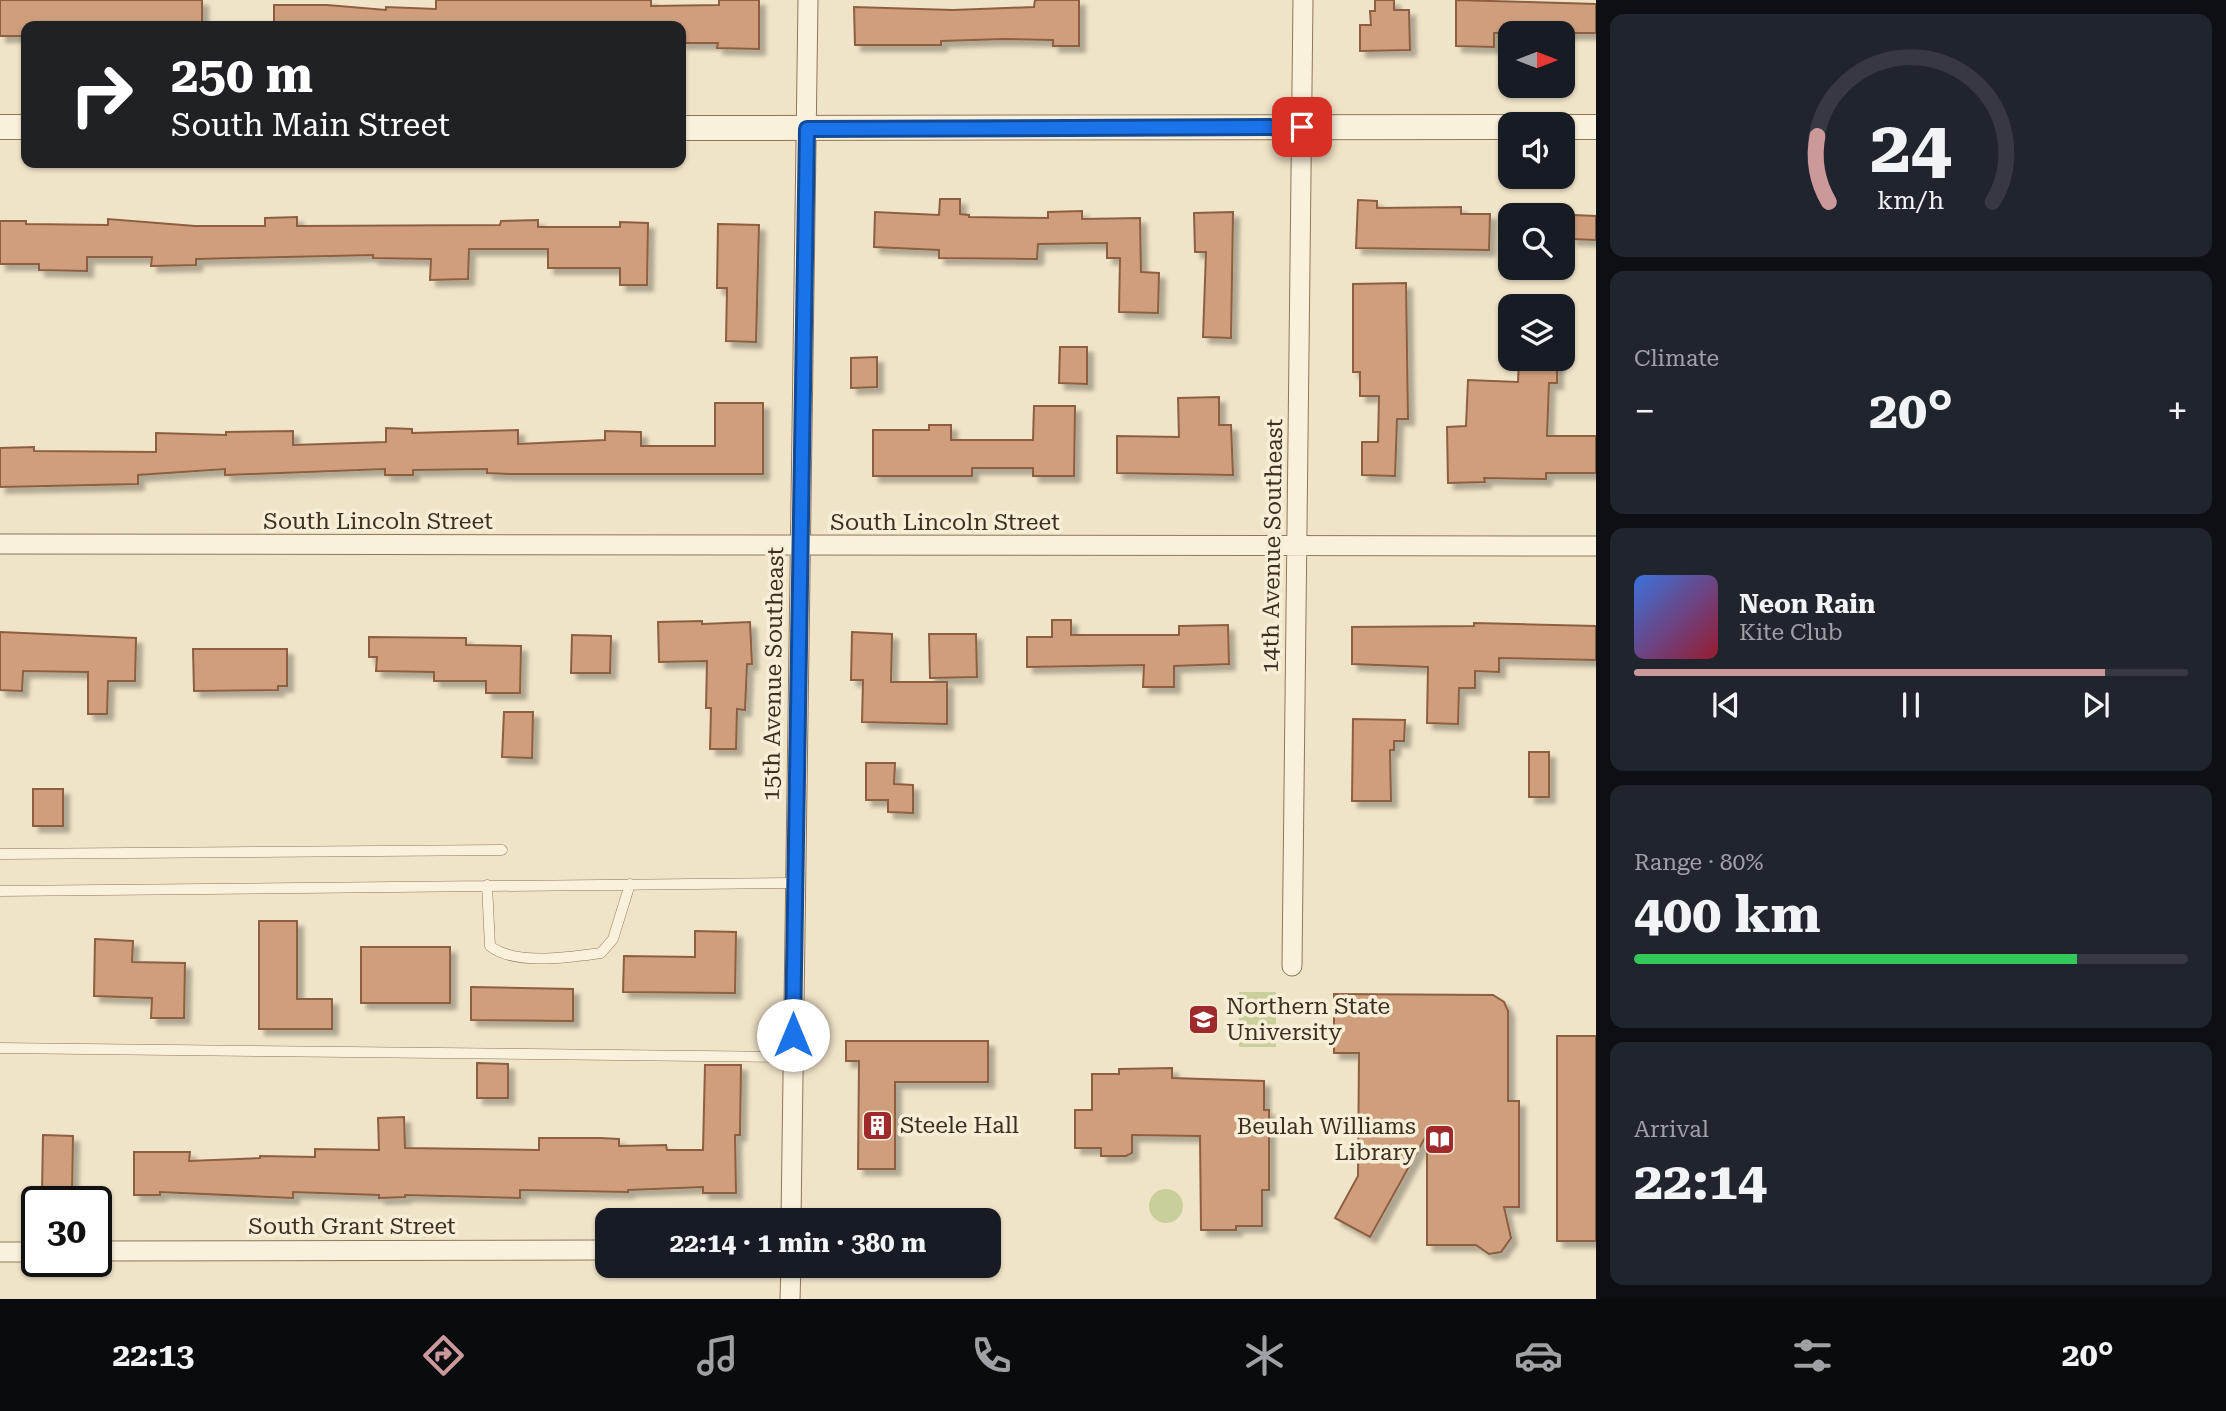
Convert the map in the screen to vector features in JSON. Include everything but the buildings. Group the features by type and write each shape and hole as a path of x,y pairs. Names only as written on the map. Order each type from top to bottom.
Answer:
{"street":[{"name":"15th Avenue Southeast","path":"791,1208 808,0"},
{"name":"14th Avenue Southeast","path":"1292,966 1303,0"},
{"path":"0,127 21,127"},
{"path":"686,128 1498,127"},
{"path":"1575,127 1596,127"},
{"name":"South Lincoln Street","path":"0,544 1596,546"},
{"name":"South Grant Street","path":"112,1251 595,1250"},
{"path":"0,1252 21,1252"},
{"path":"790,1299 791,1278"}],"lane":[{"path":"0,854 502,850"},
{"path":"0,891 794,883"},
{"path":"487,885 490,946 502,956 563,958 601,953 613,939 630,884"},
{"path":"0,1048 793,1056"}],"green space":[{"path":"1239,992 1276,992 1276,1047 1239,1047"},
{"path":"1166,1189 1178,1194 1183,1206 1178,1218 1166,1223 1154,1218 1149,1206 1154,1194"}],"place":[{"name":"Northern State University","path":"1203,1019"},
{"name":"Steele Hall","path":"877,1125"},
{"name":"Beulah Williams Library","path":"1439,1139"}],"route":[{"path":"793,1035 807,129 1302,127"}]}
